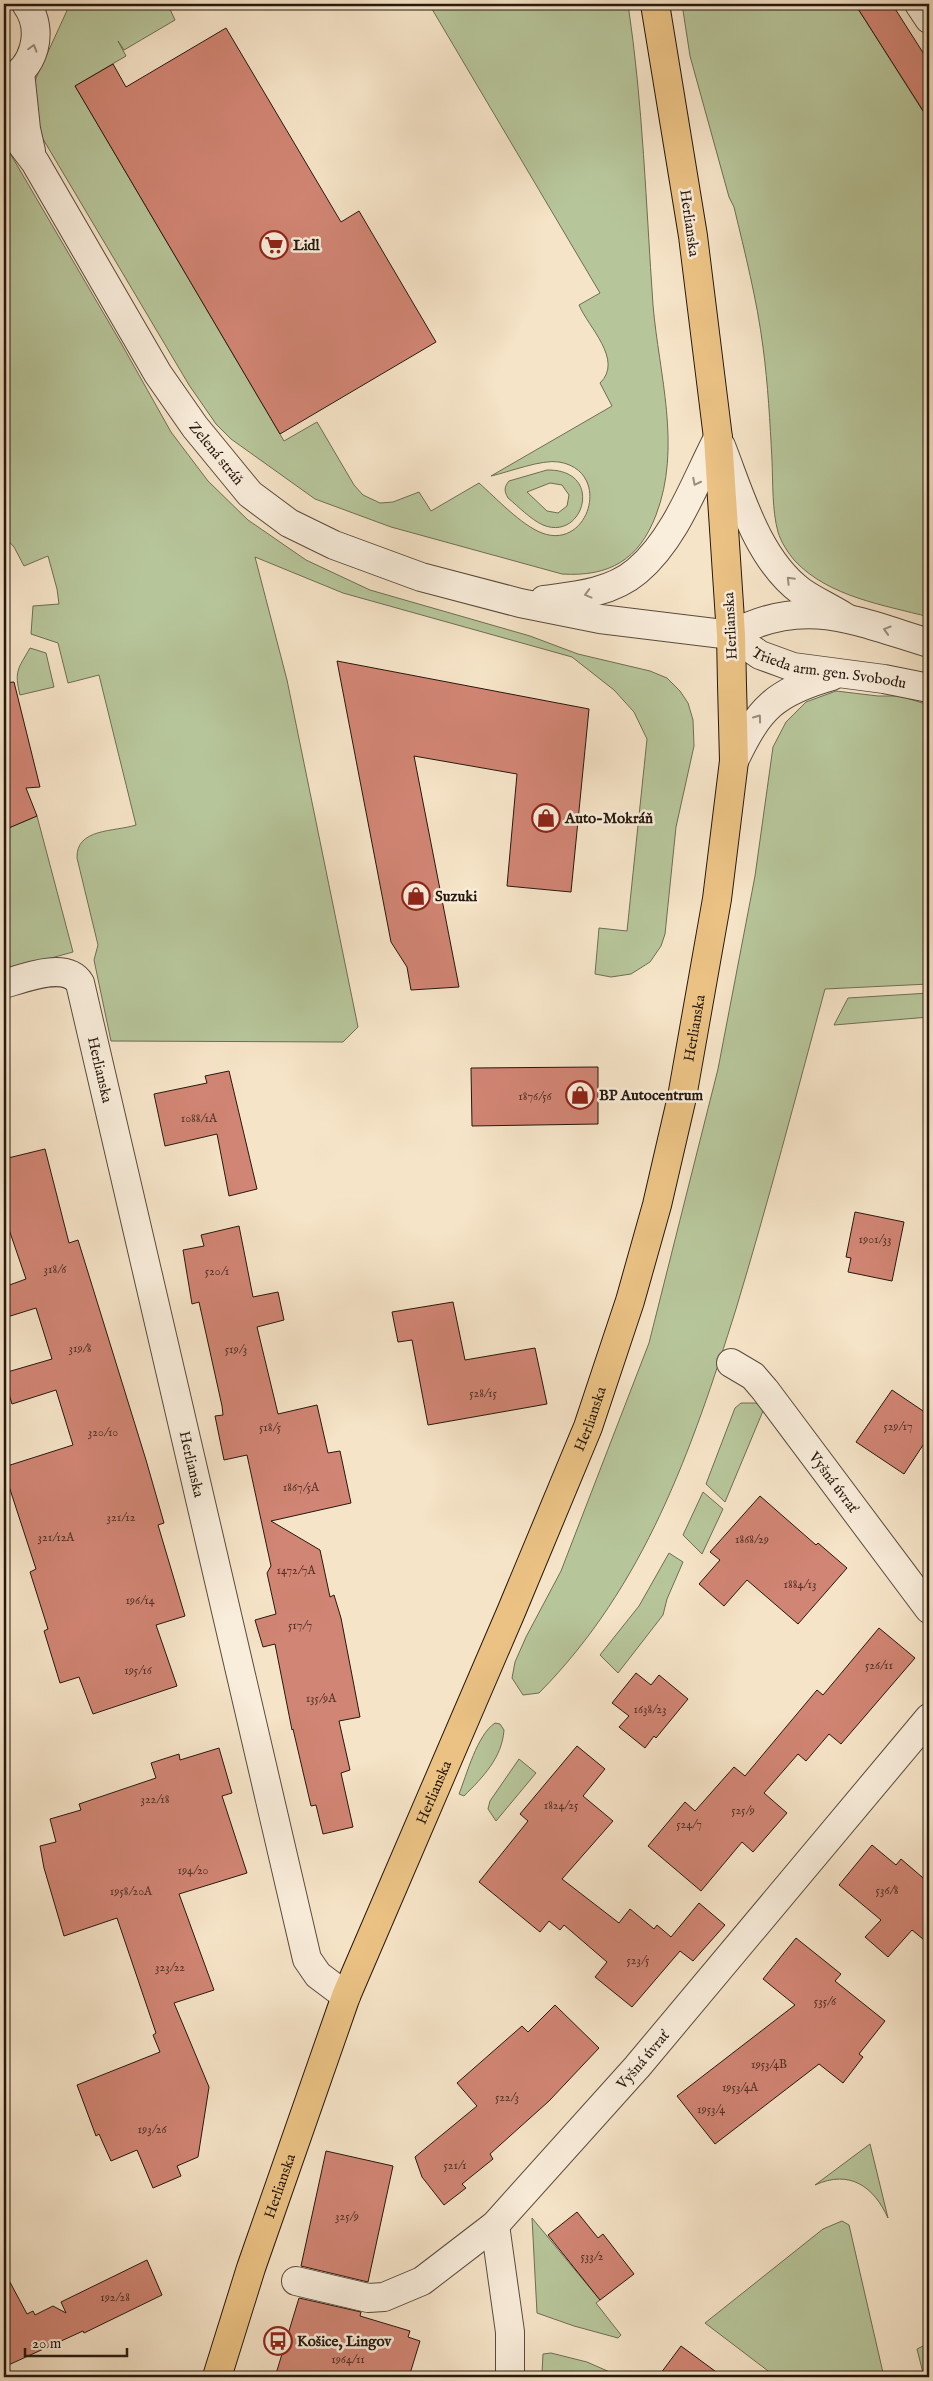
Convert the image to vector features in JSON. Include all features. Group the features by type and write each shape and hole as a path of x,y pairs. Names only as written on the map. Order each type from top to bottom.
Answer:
{"main road":[{"name":"Herlianska","path":"217,2377 250,2268 346,1996 511,1612 588,1427 612,1358 656,1204 682,1097 717,899 734,761 731,635 718,438 693,236 656,4"}],"street":[{"name":"Zelená stráň","path":"26,4 31,11 36,28 35,44 30,59 12,77 34,160"},
{"path":"920,4 929,20"},
{"name":"Zelená stráň","path":"4,121 34,160 158,374 195,427 250,494 289,522 334,545 421,577 520,603 600,619 731,635"},
{"path":"520,603 574,597 599,591 637,572 666,538 718,438"},
{"path":"718,438 749,516 770,557 801,591 845,616"},
{"name":"Trieda arm. gen. Svobodu","path":"731,635 762,620 782,615 803,614 845,616 929,643"},
{"name":"Trieda arm. gen. Svobodu","path":"731,635 773,660 812,671 929,688"},
{"path":"734,761 748,731 762,712 775,700 788,690 840,674"},
{"name":"Herlianska","path":"4,984 25,977 54,972 67,972 75,975 80,983 307,1959 318,1975 346,1996"},
{"name":"Vyšná úvrať","path":"731,1363 753,1376 765,1390 929,1609"},
{"name":"Vyšná úvrať","path":"296,2280 368,2298 384,2297 422,2281 495,2225 637,2067 929,1718"},
{"path":"495,2225 510,2332 510,2377"}],"green space":[{"path":"70,4 175,4 169,7 175,20 124,50 118,41 126,56 75,86 284,441 317,422 354,485 363,495 380,503 393,502 419,492 431,511 479,483 526,524 542,533 558,535 572,531 582,521 588,508 590,493 586,479 576,468 559,462 544,462 491,476 612,406 600,383 606,374 608,364 606,354 579,305 600,293 429,4 628,4 641,117 653,305 668,437 664,489 656,515 641,544 631,554 608,569 579,574 562,574 391,527 315,499 231,439 216,424 189,385 43,139 35,109 34,93 36,78"},
{"path":"682,4 855,4 929,121 929,617 876,604 824,583 795,561 779,536 774,506 768,389 757,312 734,207 729,197 690,56"},
{"path":"4,143 171,432 208,481 248,520 306,560 370,590 530,636 578,654 650,671 667,678 680,691 688,703 693,720 694,746 676,827 665,934 661,946 650,962 631,974 611,977 595,974 599,928 627,931 647,739 634,712 614,690 572,657 343,593 255,557 287,680 358,1027 343,1042 111,1041 94,960 98,945 77,858 78,848 89,836 136,825 99,675 68,683 58,643 31,634 33,606 59,604 48,556 24,566 14,547 4,536"},
{"path":"547,470 565,473 577,481 582,491 582,504 578,515 569,523 557,527 543,525 508,498 505,489 509,481","holes":["550,483 562,485 569,495 567,506 558,513 547,511 527,492"]},
{"path":"30,648 46,653 54,687 20,695 17,680 18,670"},
{"path":"836,691 878,696 900,696 929,705 929,984 825,989 771,1189 736,1309 702,1413 682,1464 661,1513 636,1561 608,1608 576,1652 539,1693 523,1695 512,1678 515,1662 561,1571 649,1343 718,1069 755,876 773,747 786,722 806,702"},
{"path":"37,816 73,952 4,971 4,830"},
{"path":"929,993 929,1017 834,1025 848,998"},
{"path":"741,1403 755,1403 764,1406 725,1502 706,1484 735,1408"},
{"path":"703,1492 723,1509 702,1554 683,1535"},
{"path":"669,1553 683,1562 667,1599 663,1615 618,1673 600,1655 639,1606"},
{"path":"495,1723 500,1724 504,1730 500,1749 484,1774 464,1796 459,1794 478,1745 483,1736"},
{"path":"519,1759 536,1773 496,1821 488,1809 490,1801"},
{"path":"870,2144 888,2218 876,2198 859,2184 850,2180 839,2179 815,2185"},
{"path":"532,2218 600,2300 596,2303 621,2335 618,2338 574,2326 537,2313"},
{"path":"842,2221 849,2225 884,2377 776,2377 705,2323 823,2229"},
{"path":"929,2343 929,2377 924,2377 917,2349"},
{"path":"551,2353 587,2362 621,2377 569,2378 542,2373 543,2354"}],"building":[{"path":"855,4 892,4 929,62 929,120"},
{"name":"Lidl","path":"226,28 341,222 359,211 436,342 280,434 75,86 113,64 126,87"},
{"name":"Auto-Mokráň","path":"337,661 589,709 571,892 507,886 517,774 414,756 459,987 411,990 407,967 391,942"},
{"path":"14,682 40,787 26,788 37,816 4,830 4,683"},
{"path":"598,1067 598,1124 472,1126 471,1068"},
{"path":"229,1071 257,1189 229,1196 217,1134 165,1146 154,1094 207,1083 205,1076"},
{"path":"45,1149 69,1243 78,1240 146,1460 164,1523 158,1525 185,1616 156,1625 177,1686 93,1714 79,1677 60,1683 44,1631 48,1629 30,1572 36,1569 4,1471 4,1467 73,1445 56,1390 12,1404 4,1378 4,1373 52,1359 36,1308 4,1318 4,1287 26,1279 4,1215 4,1159"},
{"path":"855,1212 904,1222 892,1281 848,1272 851,1258 846,1257"},
{"path":"239,1226 253,1297 278,1292 284,1320 257,1327 278,1414 317,1405 328,1453 340,1451 351,1503 271,1521 320,1550 330,1597 334,1595 341,1618 360,1717 339,1721 350,1770 341,1773 353,1827 323,1834 316,1805 311,1806 292,1730 275,1644 263,1647 255,1620 276,1614 267,1573 271,1566 247,1455 224,1460 215,1416 223,1415 222,1406 199,1302 192,1304 183,1250 204,1246 201,1235"},
{"path":"453,1302 465,1360 535,1348 547,1404 428,1425 412,1340 398,1342 392,1312"},
{"path":"892,1390 929,1415 929,1436 904,1474 856,1442"},
{"path":"760,1496 816,1545 818,1543 847,1568 798,1624 747,1580 724,1606 699,1584 720,1560 710,1552"},
{"path":"879,1628 915,1658 841,1744 829,1734 806,1761 798,1754 764,1793 787,1813 753,1852 742,1842 701,1891 648,1846 685,1802 695,1811 734,1767 745,1776 817,1690 823,1695"},
{"path":"636,1673 651,1685 659,1675 688,1699 656,1738 654,1736 645,1748 619,1727 629,1716 612,1703"},
{"path":"577,1746 605,1769 583,1796 613,1821 562,1879 619,1923 630,1909 654,1929 657,1925 671,1937 699,1903 725,1925 693,1961 680,1951 632,2007 595,1977 607,1962 564,1925 560,1930 549,1921 540,1932 479,1882 528,1821 520,1814"},
{"path":"219,1748 232,1793 222,1796 247,1873 179,1894 214,1990 174,2003 209,2087 198,2157 177,2166 181,2176 153,2188 137,2150 111,2161 99,2134 96,2136 77,2085 160,2052 153,2035 156,2033 117,1918 64,1936 44,1868 40,1846 56,1842 50,1819 81,1810 79,1804 156,1778 151,1763 179,1754 180,1760"},
{"path":"872,1845 896,1865 901,1859 929,1883 929,1944 912,1930 888,1957 865,1937 881,1920 839,1885"},
{"path":"796,1938 841,1974 835,1981 885,2021 859,2054 863,2057 843,2083 819,2064 715,2144 677,2096 795,2005 763,1979"},
{"path":"555,2005 599,2048 549,2101 490,2154 493,2159 462,2184 466,2188 444,2205 422,2177 415,2157 477,2106 457,2083 522,2026 528,2032"},
{"path":"326,2151 393,2166 368,2282 301,2266"},
{"path":"577,2212 598,2238 603,2234 634,2274 600,2300 548,2235"},
{"path":"147,2260 162,2295 84,2333 83,2331 4,2367 4,2271 27,2314 33,2311 35,2315 53,2306 66,2313 61,2302"},
{"path":"299,2298 361,2312 360,2316 410,2331 408,2337 420,2341 409,2377 275,2377"},
{"path":"681,2346 723,2377 658,2377"}],"place":[{"name":"Lidl","path":"274,245"},
{"name":"Auto-Mokráň","path":"546,818"},
{"name":"Suzuki","path":"416,896"},
{"name":"BP Autocentrum","path":"580,1095"},
{"name":"Košice, Lingov","path":"278,2341"}]}
